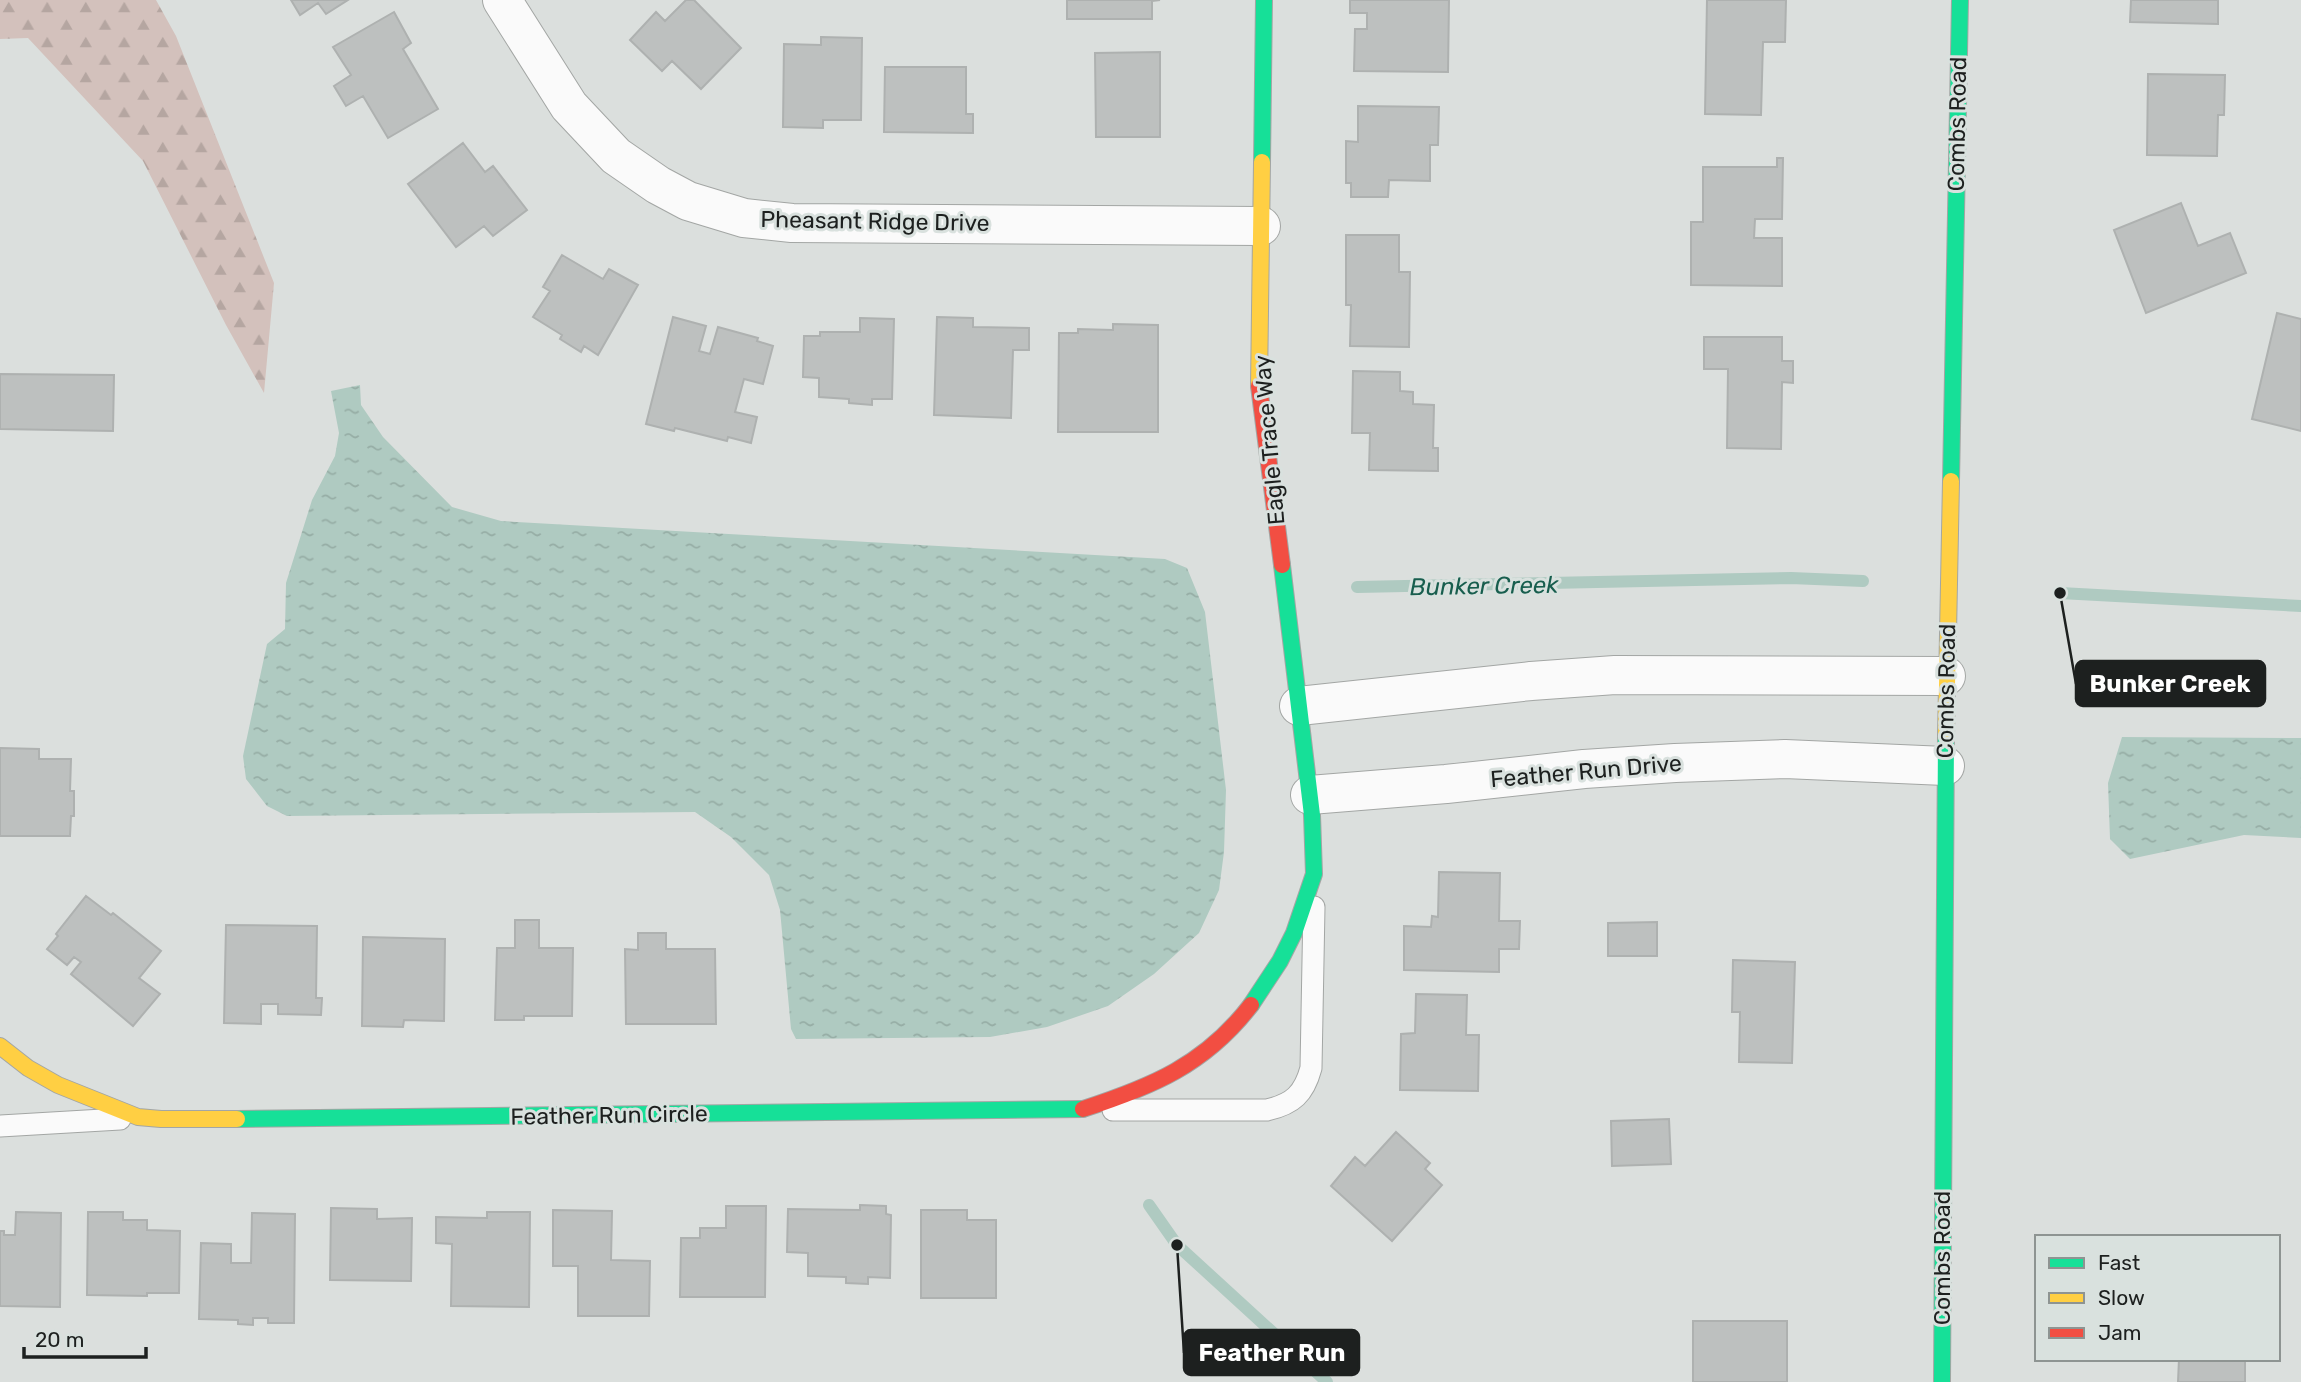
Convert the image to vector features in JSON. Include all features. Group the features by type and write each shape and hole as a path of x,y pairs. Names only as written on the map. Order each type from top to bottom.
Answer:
{"street":[{"name":"Pheasant Ridge Drive","path":"502,0 569,106 602,144 658,185 700,205 744,218 792,223 1261,226"},
{"name":"Eagle Trace Way","path":"1264,0 1259,370 1261,407 1310,795"},
{"name":"Combs Road","path":"1941,1382 1946,676 1960,0"},
{"path":"1299,706 1531,681 1615,675 1946,676"},
{"name":"Feather Run Drive","path":"1310,795 1675,763 1785,759 1945,766"},
{"path":"1080,1110 1145,1088 1204,1053 1254,1002 1278,969 1290,945 1314,878 1315,838 1310,795"},
{"name":"Feather Run Circle","path":"0,1046 19,1063 60,1088 139,1118 1080,1110"}],"lane":[{"path":"1080,1110 1267,1110 1289,1104 1304,1089 1311,1068 1314,878"},
{"name":"Feather Run Circle","path":"0,1126 139,1118"}],"green space":[{"path":"0,0 156,0 176,36 274,283 264,393 226,325 143,161 28,38 0,39"}],"water":[{"path":"360,385 361,405 383,437 452,507 501,521 1165,559 1187,568 1205,612 1226,790 1224,852 1219,890 1199,933 1154,974 1108,1006 1047,1027 990,1037 796,1039 791,1029 780,910 769,875 731,837 695,812 287,816 267,806 246,779 243,756 267,644 285,629 286,583 312,500 335,456 339,433 331,391"},
{"path":"2122,737 2301,738 2301,838 2244,835 2130,859 2110,839 2108,783"}],"building":[{"path":"291,0 348,0 326,14 318,3 300,15"},
{"path":"686,0 694,0 741,48 701,89 672,61 662,71 630,40 656,12 665,21"},
{"path":"1067,0 1160,0 1152,1 1152,19 1067,19"},
{"path":"1350,0 1449,0 1448,72 1354,71 1355,29 1367,29 1367,13 1350,13"},
{"path":"1707,0 1786,0 1785,42 1763,42 1761,115 1705,114"},
{"path":"2131,0 2218,0 2218,24 2130,22"},
{"path":"394,12 411,43 403,49 438,109 388,138 363,96 346,106 334,86 351,75 333,47"},
{"path":"821,37 862,38 861,120 823,120 823,128 783,127 784,44 821,45"},
{"path":"1160,52 1160,137 1096,137 1095,53"},
{"path":"885,67 966,67 966,114 973,114 973,133 884,132"},
{"path":"2148,74 2225,75 2224,115 2218,115 2217,156 2147,155"},
{"path":"1358,106 1439,107 1438,145 1430,145 1430,181 1389,180 1388,197 1351,197 1351,183 1346,183 1346,141 1358,142"},
{"path":"463,143 485,172 493,166 527,210 493,236 484,226 456,247 408,184"},
{"path":"1777,158 1783,158 1782,219 1755,219 1754,238 1782,238 1782,286 1691,285 1691,222 1703,222 1703,167 1777,167"},
{"path":"2181,203 2198,246 2230,233 2246,273 2146,313 2114,230"},
{"path":"1346,235 1399,235 1399,272 1410,272 1409,347 1350,346 1351,305 1346,305"},
{"path":"562,255 603,279 609,269 638,285 598,355 584,346 581,352 560,339 562,335 533,317 550,291 543,287"},
{"path":"2277,313 2301,319 2301,431 2252,419"},
{"path":"673,317 706,326 699,351 710,354 718,327 758,338 757,341 773,346 763,384 744,379 735,412 757,417 751,443 728,437 727,441 646,424"},
{"path":"937,317 973,318 973,327 1029,328 1029,350 1013,350 1011,418 934,415"},
{"path":"860,318 894,319 892,399 872,399 872,405 849,403 849,399 819,397 819,378 803,377 804,336 820,336 820,332 860,332"},
{"path":"1113,324 1158,325 1158,432 1058,432 1059,333 1078,333 1078,329 1113,330"},
{"path":"1704,337 1782,337 1782,361 1793,361 1793,383 1782,382 1781,449 1727,448 1728,369 1704,369"},
{"path":"1353,371 1400,372 1400,391 1413,392 1413,404 1434,405 1433,448 1438,448 1438,471 1369,470 1370,433 1352,433"},
{"path":"0,374 114,375 113,431 0,429"},
{"path":"0,748 39,749 39,759 71,759 70,791 74,791 74,816 71,816 70,836 0,836"},
{"path":"1439,872 1500,873 1499,921 1520,921 1519,949 1499,949 1499,972 1404,970 1404,926 1431,927 1432,916 1438,917"},
{"path":"86,896 111,915 113,913 161,951 139,978 160,994 133,1026 71,974 81,962 74,957 67,965 47,949"},
{"path":"515,920 539,920 539,948 573,948 572,1016 524,1016 524,1020 495,1020 497,948 515,948"},
{"path":"1657,922 1657,956 1608,956 1608,923"},
{"path":"226,925 317,926 316,998 322,998 321,1015 278,1014 278,1004 261,1004 261,1024 224,1023"},
{"path":"638,933 666,933 666,949 715,949 716,1024 626,1024 625,949 638,950"},
{"path":"363,937 445,939 444,1021 404,1020 403,1027 362,1026"},
{"path":"1733,960 1795,962 1792,1063 1739,1062 1740,1012 1732,1012"},
{"path":"1416,994 1467,995 1466,1035 1479,1035 1478,1091 1400,1090 1401,1034 1415,1033"},
{"path":"1669,1119 1671,1164 1612,1166 1611,1121"},
{"path":"1396,1132 1430,1163 1425,1169 1442,1185 1392,1241 1331,1186 1355,1157 1365,1166"},
{"path":"860,1205 886,1206 886,1214 891,1215 890,1278 868,1277 868,1284 846,1283 846,1277 808,1276 808,1253 787,1252 788,1209 860,1210"},
{"path":"726,1206 766,1206 765,1297 680,1297 681,1238 700,1238 700,1228 726,1228"},
{"path":"331,1208 377,1209 377,1219 412,1218 411,1281 330,1280"},
{"path":"553,1210 612,1211 611,1260 650,1261 649,1316 578,1316 578,1266 553,1266"},
{"path":"921,1210 967,1210 967,1220 996,1220 996,1298 921,1298"},
{"path":"16,1212 61,1213 60,1307 0,1306 0,1231 4,1231 4,1235 15,1235"},
{"path":"88,1212 123,1212 123,1220 147,1220 147,1230 180,1231 179,1293 147,1293 147,1296 87,1295"},
{"path":"487,1212 530,1212 529,1307 451,1306 452,1244 436,1243 436,1217 487,1218"},
{"path":"252,1213 295,1214 294,1323 268,1323 268,1318 253,1318 253,1325 238,1324 238,1320 199,1319 201,1243 231,1244 231,1263 251,1263"},
{"path":"1693,1321 1787,1321 1787,1382 1693,1382"},
{"path":"2179,1361 2245,1361 2245,1382 2178,1382"}],"waterway":[{"name":"Bunker Creek","path":"1357,587 1791,578 1863,581"},
{"name":"Bunker Creek","path":"2060,593 2301,606"},
{"path":"1149,1205 1177,1245 1327,1382"}],"traffic: fast":[{"path":"1262,162 1264,0"},
{"path":"1951,481 1960,0"},
{"path":"1251,1005 1280,961 1294,933 1314,874 1312,815 1282,565"},
{"path":"1942,1382 1946,736"},
{"path":"237,1119 1083,1109"}],"traffic: slow":[{"path":"1259,386 1262,162"},
{"path":"1946,736 1951,481"},
{"path":"0,1046 28,1068 58,1085 138,1117 237,1119"}],"traffic: jam":[{"path":"1259,386 1282,565"},
{"path":"1083,1109 1131,1092 1175,1071 1215,1043 1251,1005"}],"place":[{"name":"Bunker Creek","path":"2060,593"},
{"name":"Feather Run","path":"1177,1245"}]}
